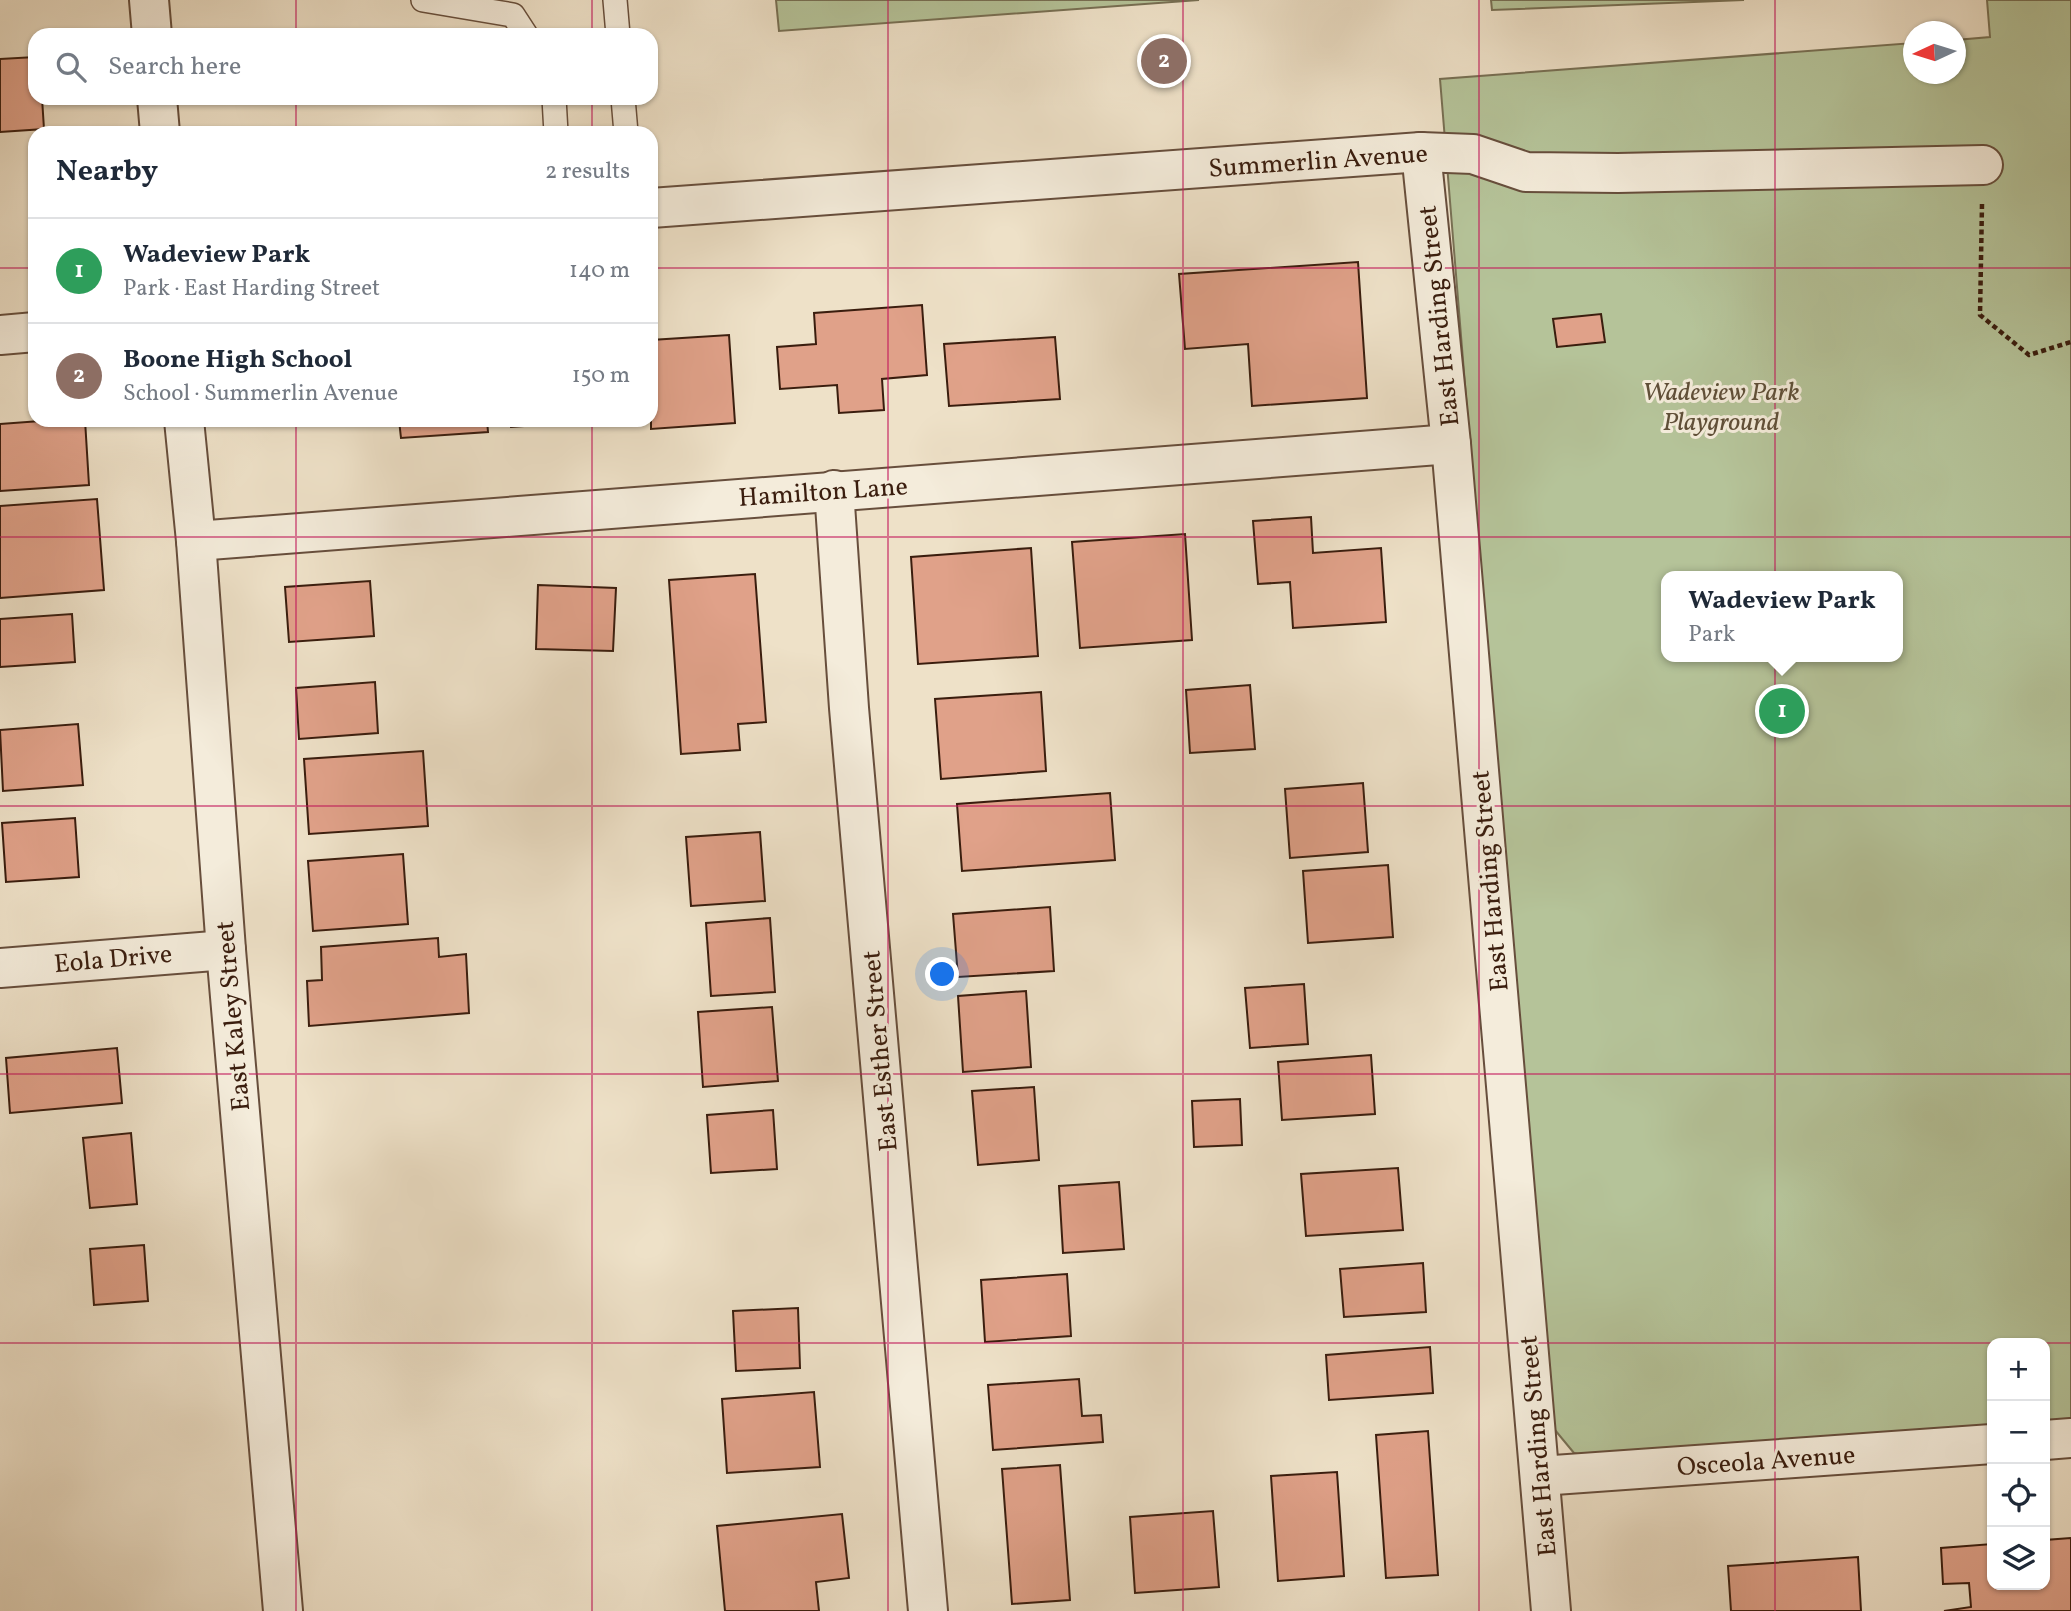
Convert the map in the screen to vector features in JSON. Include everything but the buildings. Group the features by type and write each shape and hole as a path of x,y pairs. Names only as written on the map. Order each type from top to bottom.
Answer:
{"street":[{"path":"149,0 151,28"},
{"path":"158,105 159,126"},
{"name":"Summerlin Avenue","path":"658,207 1421,152 1473,154 1526,172 1983,165"},
{"name":"East Harding Street","path":"1421,152 1451,444 1551,1611"},
{"path":"0,335 28,333"},
{"name":"East Kaley Street","path":"185,427 274,1610"},
{"name":"Hamilton Lane","path":"195,541 1451,444"},
{"name":"East Esther Street","path":"834,490 849,708 928,1611"},
{"name":"Eola Drive","path":"0,968 226,950"},
{"path":"2050,1440 2071,1438"},
{"name":"Osceola Avenue","path":"1540,1476 1987,1444"}],"lane":[{"path":"426,0 513,15 521,28"},
{"path":"615,0 617,28"},
{"path":"554,105 556,126"},
{"path":"624,105 625,126"}],"path":[{"path":"1983,165 1980,315 2029,355 2071,342"}],"green space":[{"path":"776,0 1199,0 779,31"},
{"path":"1491,0 1744,0 1492,10"},
{"name":"Wadeview Park Playground","path":"1987,0 2071,0 2071,1424 2050,1426 2050,1338 1987,1338 1987,1430 1602,1460 1574,1453 1550,1424 1440,79 1903,44 1903,84 1966,84 1966,39 1990,37"}],"place":[{"name":"Boone High School","path":"1164,61"},
{"name":"Wadeview Park","path":"1782,711"}]}
